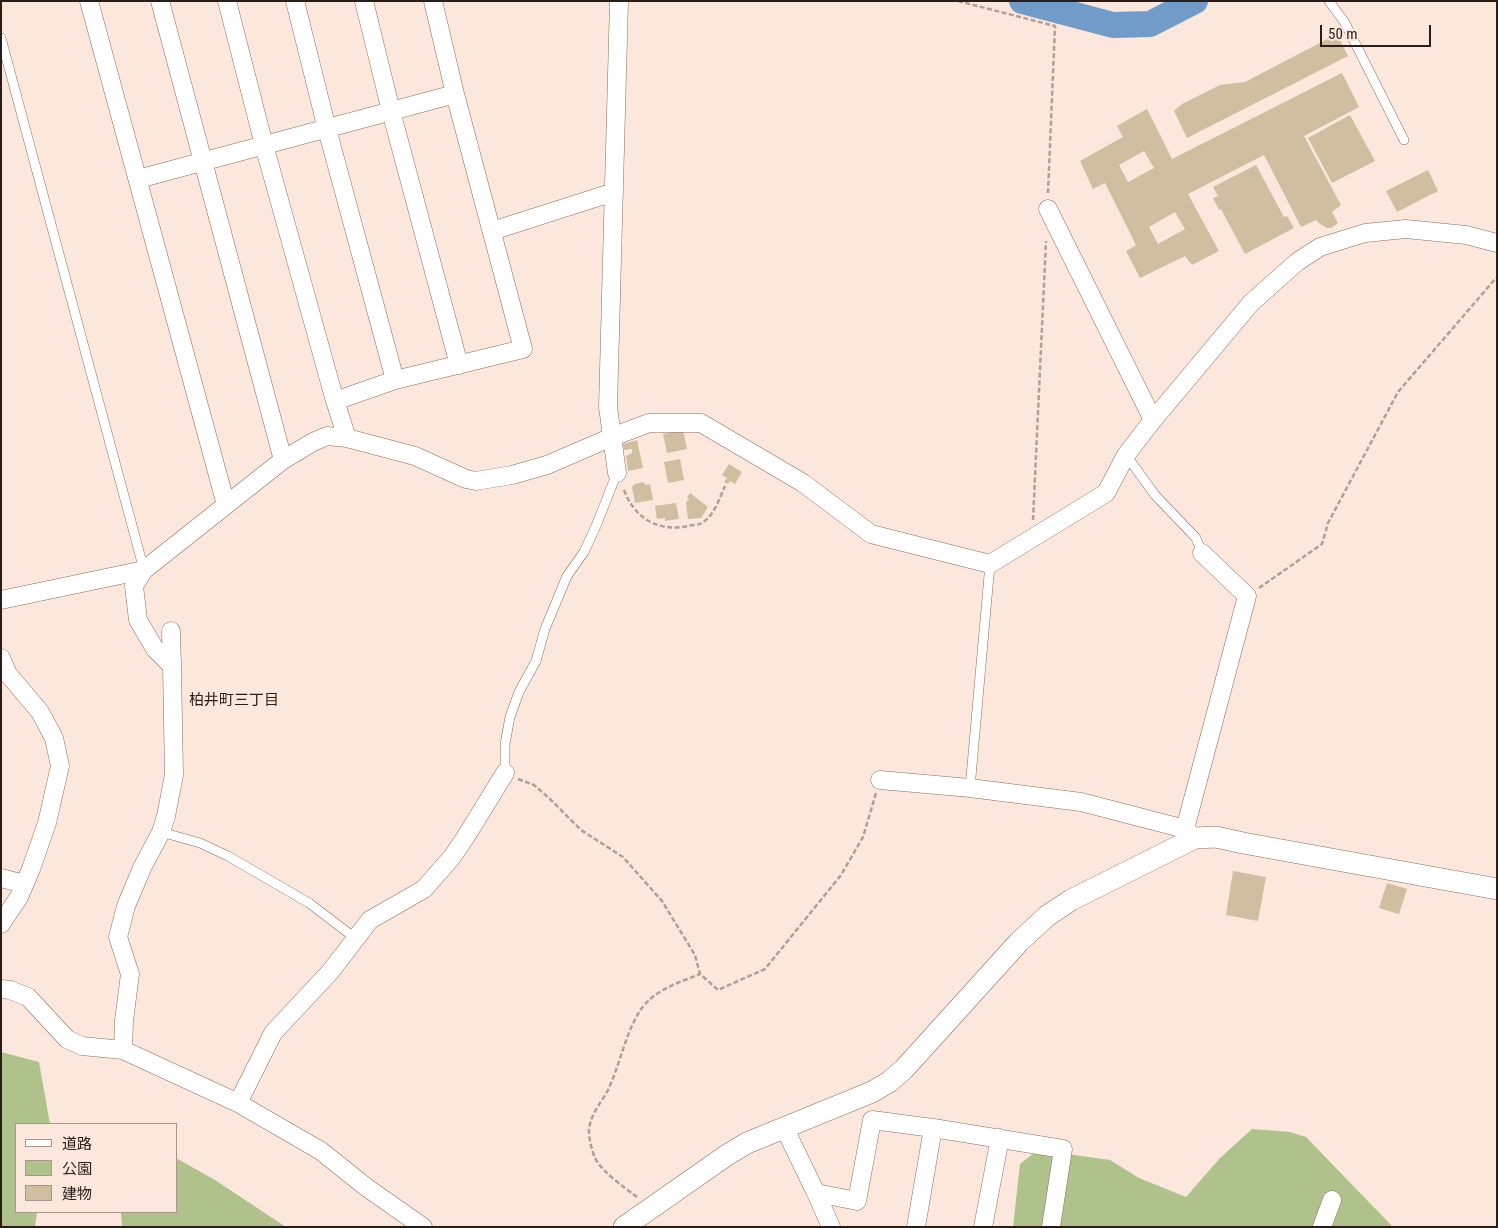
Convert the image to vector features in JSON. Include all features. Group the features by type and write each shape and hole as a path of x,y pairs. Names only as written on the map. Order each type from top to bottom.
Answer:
{"street":[{"path":"89,1 226,505"},
{"path":"160,1 283,460"},
{"path":"227,1 264,145 347,438"},
{"path":"295,1 327,129 395,380"},
{"path":"364,1 391,111 459,365"},
{"path":"335,401 395,380 523,349 455,94 433,1"},
{"path":"617,472 608,407 619,1"},
{"path":"138,179 455,94"},
{"path":"492,231 614,192"},
{"path":"1048,209 1153,420"},
{"path":"172,666 154,649 138,620 134,586 144,570 283,460 327,436 347,438 415,456 476,481 512,475 547,466 648,423 700,423 803,483 871,534 990,564 1106,493 1126,455 1251,303 1297,262 1320,247 1365,233 1406,229 1466,235 1497,243"},
{"path":"624,1227 726,1155 747,1144 872,1092 889,1082 904,1069 1019,942 1047,916 1071,900 1190,834 1247,596 1202,554"},
{"path":"1,600 144,570"},
{"path":"123,1050 124,1021 130,974 118,936 126,906 161,832 174,775 171,631"},
{"path":"1,658 8,674 40,712 54,738 60,766 47,823 31,869 19,897 1,924"},
{"path":"238,1103 273,1033 330,972 370,920 424,889 465,838 505,773"},
{"path":"880,780 970,788 1081,802 1190,834 1216,837 1497,888"},
{"path":"1,878 24,884"},
{"path":"1,989 10,990 28,997 67,1039 82,1046 123,1050 238,1103 322,1151 366,1187 423,1227"},
{"path":"816,1193 857,1201 872,1120 933,1128 1063,1148 1051,1227"},
{"path":"916,1227 933,1128"},
{"path":"785,1129 831,1227"},
{"path":"983,1227 1000,1138"},
{"path":"1322,1227 1332,1200"}],"lane":[{"path":"1329,1 1345,23 1404,140"},
{"path":"1,38 144,570"},
{"path":"1126,455 1155,495 1196,538 1202,554"},
{"path":"505,773 505,744 510,717 519,692 536,661 545,628 567,576 584,552 617,472"},
{"path":"970,788 990,564"},
{"path":"161,832 200,843 228,856 309,903 355,938"}],"path":[{"path":"958,1 1055,26 1048,209"},
{"path":"1032,539 1046,238"},
{"path":"1247,596 1322,544 1328,523 1398,392 1497,278"},
{"path":"617,472 625,493 636,511 649,523 668,528 700,524 713,512 725,486"},
{"path":"505,773 534,785 581,830 623,857 662,901 695,955 700,974 718,990 765,969 841,875 863,837 880,780"},
{"path":"652,1208 617,1182 596,1159 589,1131 593,1115 608,1090 633,1025 642,1008 673,984 700,974"}],"green space":[{"path":"1,1052 39,1062 50,1123 15,1123 15,1213 37,1213 35,1227 1,1227"},
{"path":"1252,1129 1290,1132 1306,1137 1393,1227 1013,1227 1020,1164 1038,1150 1110,1160 1139,1178 1186,1197 1220,1158"},
{"path":"178,1159 215,1180 286,1227 122,1227 121,1213 178,1213"}],"building":[{"path":"1337,34 1348,56 1187,138 1174,111 1182,104 1220,85 1245,82"},
{"path":"1342,73 1359,107 1304,136 1341,205 1332,212 1338,223 1331,228 1327,228 1316,220 1301,227 1264,155 1188,194 1219,251 1192,265 1185,256 1140,278 1126,251 1136,245 1105,183 1093,189 1080,161 1123,137 1117,126 1147,109 1172,159","holes":["1144,151 1154,168 1128,182 1119,165","1175,212 1185,229 1158,244 1149,227"]},
{"path":"1350,115 1375,161 1332,183 1308,138"},
{"path":"1256,165 1284,217 1287,216 1294,228 1245,254 1213,198 1218,196 1213,187"},
{"path":"1428,170 1438,191 1397,212 1386,191"},
{"path":"683,430 687,449 667,453 663,434"},
{"path":"637,440 643,468 628,471 626,456 632,453 632,449 624,450 623,444"},
{"path":"680,459 684,480 668,483 664,462"},
{"path":"729,464 742,472 735,484 730,481 728,484 724,482 727,478 722,475"},
{"path":"644,482 645,485 650,484 653,500 635,503 632,487 635,484"},
{"path":"690,493 708,507 701,518 688,519 686,503"},
{"path":"676,503 679,519 665,521 665,518 657,519 655,506"},
{"path":"1233,871 1266,877 1258,921 1226,915"},
{"path":"1387,883 1407,889 1399,914 1379,908"}],"waterway":[{"path":"1022,1 1113,25 1150,24 1195,1"}],"district":[{"name":"柏井町三丁目","path":"234,701"}]}
